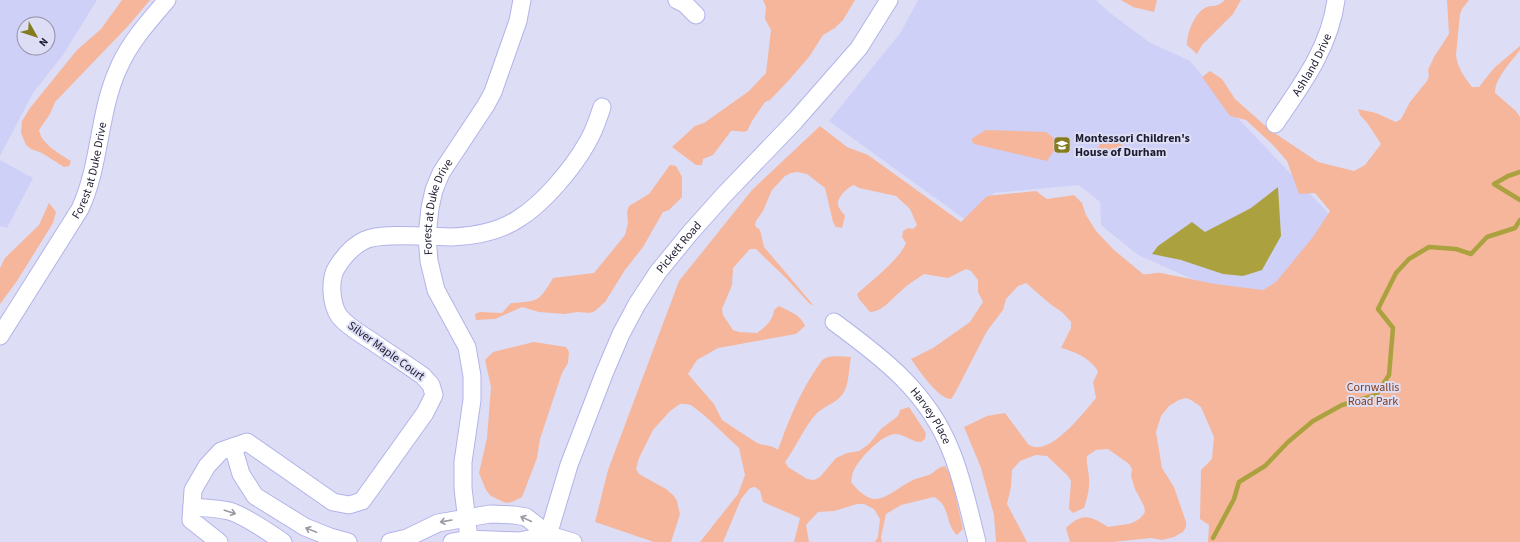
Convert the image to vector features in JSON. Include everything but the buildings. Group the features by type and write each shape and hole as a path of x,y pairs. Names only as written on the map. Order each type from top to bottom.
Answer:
{"street":[{"name":"Forest at Duke Drive","path":"0,336 87,195 111,88 119,67 138,36 166,0"},
{"name":"Forest at Duke Drive","path":"469,539 466,518 463,462 472,400 472,376 467,347 436,290 429,261 427,236 430,208 434,190 441,173 493,92 518,21 522,0"},
{"path":"677,0 685,4 696,15"},
{"name":"Pickett Road","path":"548,538 568,465 621,334 637,304 658,272 690,233 818,95 858,48 888,0"},
{"name":"Ashland Drive","path":"1274,124 1317,59 1328,35 1336,0"},
{"name":"Silver Maple Court","path":"219,542 191,520 193,490 207,466 221,451 247,442 333,502 349,505 362,501 425,413 434,395 431,385 423,376 354,329 339,315 332,295 333,273 347,252 365,240 384,236 454,236 502,228 533,208 579,156 588,142 602,107"},
{"name":"Harvey Place","path":"834,322 877,354 900,374 920,397 937,422 951,450 961,478 977,542"},
{"path":"233,447 240,474 255,496 305,527 330,537 348,542"},
{"path":"192,507 214,508 231,511 256,524 283,542"},
{"path":"390,542 407,538 438,523 490,514 526,517 548,538"},
{"path":"452,542 469,539 519,541 548,538 574,542"}],"shaded area":[{"path":"0,0 97,0 63,55 33,93 0,156"},
{"name":"Montessori Children's House of Durham","path":"918,0 1096,0 1110,13 1149,42 1190,61 1234,114 1330,215 1303,259 1269,293 1210,287 1138,255 1101,225 1100,202 1079,185 994,193 967,221 829,121 901,32"},
{"path":"0,160 33,178 7,228 0,226"},
{"path":"1278,187 1281,236 1262,270 1243,276 1223,274 1181,260 1152,254 1158,246 1192,222 1205,232 1251,208"}],"green space":[{"path":"122,0 150,0 129,25 55,102 50,114 39,130 40,135 47,144 71,161 69,166 64,167 26,145 21,133 22,121 30,108 77,50 101,29"},
{"path":"763,0 855,0 843,20 835,28 823,35 809,57 770,100 765,102 747,131 731,131 713,155 703,159 702,165 696,165 672,147 695,126 704,123 749,91 766,73 771,30 765,19 766,7"},
{"path":"1121,0 1157,0 1154,12 1133,7"},
{"path":"1225,0 1241,0 1233,14 1202,45 1197,54 1187,45 1188,35 1194,19 1205,8 1219,4"},
{"name":"Cornwallis Road Park","path":"1447,0 1469,0 1460,14 1456,55 1464,76 1472,87 1479,87 1494,68 1520,46 1520,50 1501,76 1495,93 1516,111 1520,117 1520,542 1208,542 1209,525 1200,519 1201,470 1212,459 1214,437 1201,407 1186,398 1169,406 1161,416 1156,432 1162,468 1174,487 1186,522 1186,527 1183,532 1174,537 1162,540 1151,538 1113,542 1070,542 1066,528 1082,518 1091,518 1108,527 1134,522 1142,517 1145,512 1144,506 1135,489 1131,476 1132,469 1129,464 1108,449 1096,450 1087,456 1089,490 1084,508 1073,513 1069,509 1071,481 1068,476 1047,456 1036,455 1020,461 1012,470 1011,487 1007,504 1027,542 996,542 994,515 981,468 964,427 987,416 1005,413 1028,444 1036,447 1045,446 1065,432 1096,398 1093,382 1098,372 1092,363 1087,359 1061,348 1071,328 1071,322 1063,313 1026,283 1018,286 1006,299 1003,310 987,331 951,399 940,394 923,376 911,359 933,348 970,322 983,302 978,292 978,280 971,271 966,269 948,278 924,274 907,286 883,307 870,312 859,299 857,294 898,256 906,243 902,237 903,231 908,228 913,229 917,225 910,209 896,196 859,188 854,185 846,190 839,199 838,205 845,216 842,228 836,227 833,222 825,188 807,174 797,172 785,176 772,190 763,211 756,221 755,226 760,230 764,247 814,306 809,303 756,249 750,249 733,268 732,285 722,309 723,315 733,330 739,332 757,333 768,323 774,310 779,306 798,316 805,326 796,334 718,348 697,360 688,374 714,404 722,420 757,443 773,447 778,450 799,398 821,362 829,357 835,356 851,357 847,382 843,394 840,398 817,413 812,419 785,462 788,467 807,479 814,480 820,477 836,458 847,453 859,451 869,444 881,429 898,416 900,410 909,407 926,433 925,439 918,442 902,435 889,435 877,443 861,459 853,471 851,482 867,497 873,499 880,498 913,480 929,475 938,468 945,466 951,476 963,529 957,535 953,531 946,510 934,497 901,505 886,514 881,537 882,542 875,542 878,537 880,519 874,509 864,504 857,504 834,511 818,512 806,525 809,542 794,542 800,518 763,502 760,491 755,487 750,488 741,499 723,542 700,542 738,494 745,475 739,448 705,416 691,405 685,404 680,404 670,411 653,430 639,458 636,469 639,474 666,489 677,501 680,514 671,542 654,542 595,522 608,470 679,281 752,190 820,126 847,147 868,155 961,222 987,196 1036,191 1047,199 1074,195 1082,203 1086,215 1096,231 1114,250 1143,274 1161,273 1215,284 1263,290 1276,282 1313,237 1330,211 1315,193 1299,194 1287,161 1273,145 1246,120 1230,116 1202,77 1210,71 1222,79 1235,99 1270,130 1318,162 1354,171 1365,165 1381,144 1368,124 1360,115 1358,109 1376,113 1396,122 1401,119 1410,102 1427,81 1429,76 1428,70 1434,57 1449,34"},
{"path":"986,130 1046,132 1055,139 1057,146 1047,161 974,144 971,139"},
{"path":"1106,137 1120,142 1123,147 1109,152 1097,150 1101,141"},
{"path":"670,165 676,166 682,177 682,197 669,210 663,212 643,247 625,270 605,302 595,311 590,313 578,312 564,314 539,312 522,307 495,319 476,320 475,314 480,312 502,313 511,303 527,302 536,299 544,292 553,278 594,273 625,235 628,223 627,212 629,206 649,194"},
{"path":"49,203 56,212 53,223 17,281 0,304 0,268 5,258 39,225"},
{"path":"534,342 566,347 569,352 568,363 562,373 540,439 537,458 522,497 506,503 491,496 486,490 479,473 487,438 491,387 485,360 493,352"}],"waterway":[{"path":"1520,172 1508,176 1494,184 1520,200"},
{"path":"1213,538 1234,499 1239,482 1265,466 1288,442 1313,421 1342,405 1376,395 1389,375 1393,328 1378,309 1396,273 1409,259 1429,247 1456,249 1471,254 1487,237 1515,228 1520,220"}],"place":[{"name":"Montessori Children's House of Durham","path":"1062,145"}]}
